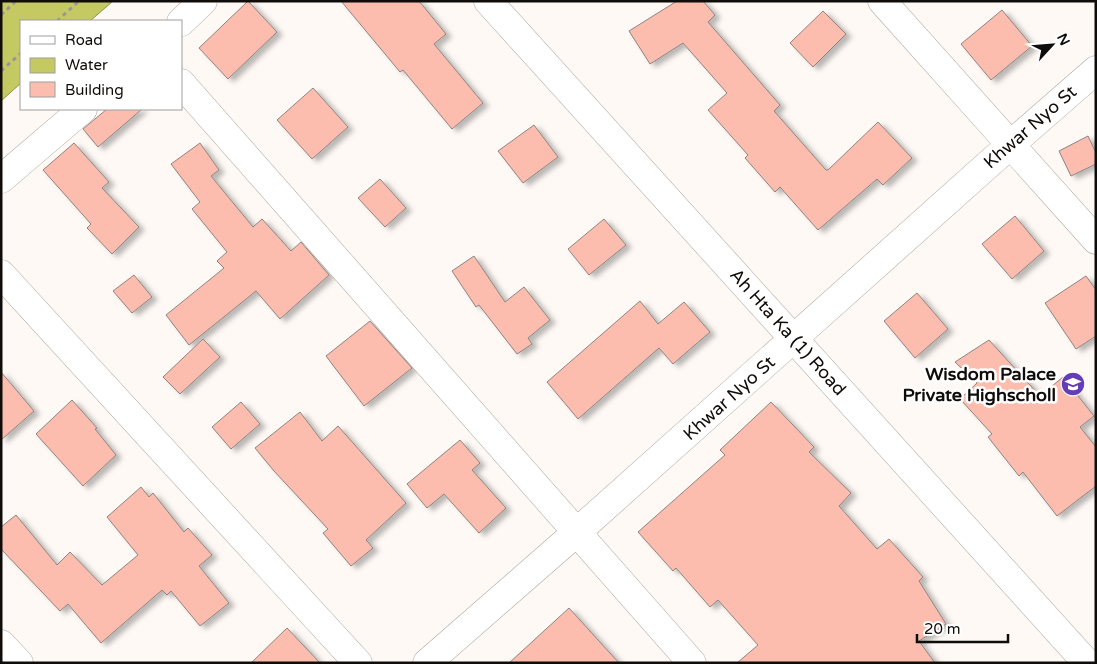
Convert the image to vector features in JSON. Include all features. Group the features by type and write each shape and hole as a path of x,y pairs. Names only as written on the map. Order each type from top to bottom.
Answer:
{"street":[{"path":"182,21 203,1"},
{"name":"Ah Hta Ka (1) Road","path":"488,1 1087,663"},
{"path":"882,1 1096,240"},
{"name":"Khwar Nyo St","path":"427,663 794,339 1010,144 1096,70"},
{"path":"182,84 692,663"},
{"path":"1,179 82,110"},
{"path":"1,274 358,663"},
{"path":"1,644 19,663"}],"path":[{"path":"1,14 16,1"},
{"path":"58,20 79,1"},
{"path":"1,71 20,54"}],"water":[{"path":"1,1 113,1 91,20 20,20 20,84 1,101"}],"building":[{"path":"248,1 277,32 228,79 199,48"},
{"path":"341,1 419,1 446,34 434,44 483,103 452,129 403,70 400,72"},
{"path":"677,1 703,1 715,15 708,22 780,105 774,111 826,170 878,122 912,158 883,185 877,179 818,230 780,187 775,192 745,158 748,155 708,110 727,93 683,43 650,64 629,31"},
{"path":"1002,10 1032,46 991,80 961,44"},
{"path":"823,11 846,34 813,67 790,43"},
{"path":"313,88 348,127 312,159 277,120"},
{"path":"106,110 141,110 98,147 83,129"},
{"path":"534,125 558,157 523,183 498,151"},
{"path":"1088,136 1096,153 1096,164 1071,176 1059,151"},
{"path":"74,143 109,182 102,188 139,227 112,254 87,228 91,224 43,170"},
{"path":"200,143 219,170 211,176 253,227 262,219 291,251 301,242 329,275 280,319 256,291 189,345 166,315 224,268 217,261 227,252 192,209 200,202 171,164"},
{"path":"380,179 406,208 385,227 358,198"},
{"path":"1015,216 1044,251 1012,279 982,244"},
{"path":"604,219 626,245 589,275 568,249"},
{"path":"474,256 505,302 524,287 550,320 528,338 532,344 517,354 479,305 476,307 452,271"},
{"path":"134,275 152,297 132,313 113,291"},
{"path":"1086,276 1096,290 1096,336 1076,349 1045,303"},
{"path":"917,293 948,329 915,358 884,321"},
{"path":"640,301 658,324 684,302 710,332 673,364 659,348 578,419 547,382"},
{"path":"370,321 412,368 364,406 326,356"},
{"path":"203,339 220,357 180,394 163,377"},
{"path":"989,340 1040,396 1063,377 1094,416 1080,427 1096,447 1096,486 1057,516 1023,472 1019,476 988,437 992,434 960,399 977,383 955,362"},
{"path":"1,372 34,411 1,440"},
{"path":"72,400 97,428 95,429 116,455 83,486 36,434"},
{"path":"241,402 260,424 231,449 212,427"},
{"path":"771,402 814,447 809,452 851,493 839,506 877,549 889,539 923,577 919,581 946,624 919,641 935,663 737,663 758,645 718,600 710,607 676,568 673,571 638,532 725,455 720,450"},
{"path":"300,412 322,441 338,426 406,503 366,540 373,548 351,566 323,533 328,529 255,448"},
{"path":"460,440 480,463 472,470 506,508 479,533 444,494 427,508 407,484"},
{"path":"141,487 149,497 153,493 184,532 188,528 212,555 199,566 229,603 200,626 171,591 167,595 162,590 101,643 68,604 60,611 1,549 1,527 16,515 57,565 70,552 102,585 138,555 107,517"},
{"path":"569,608 619,663 509,663"},
{"path":"287,628 320,663 251,663"}],"place":[{"name":"Wisdom Palace Private Highscholl","path":"1073,384"}]}
